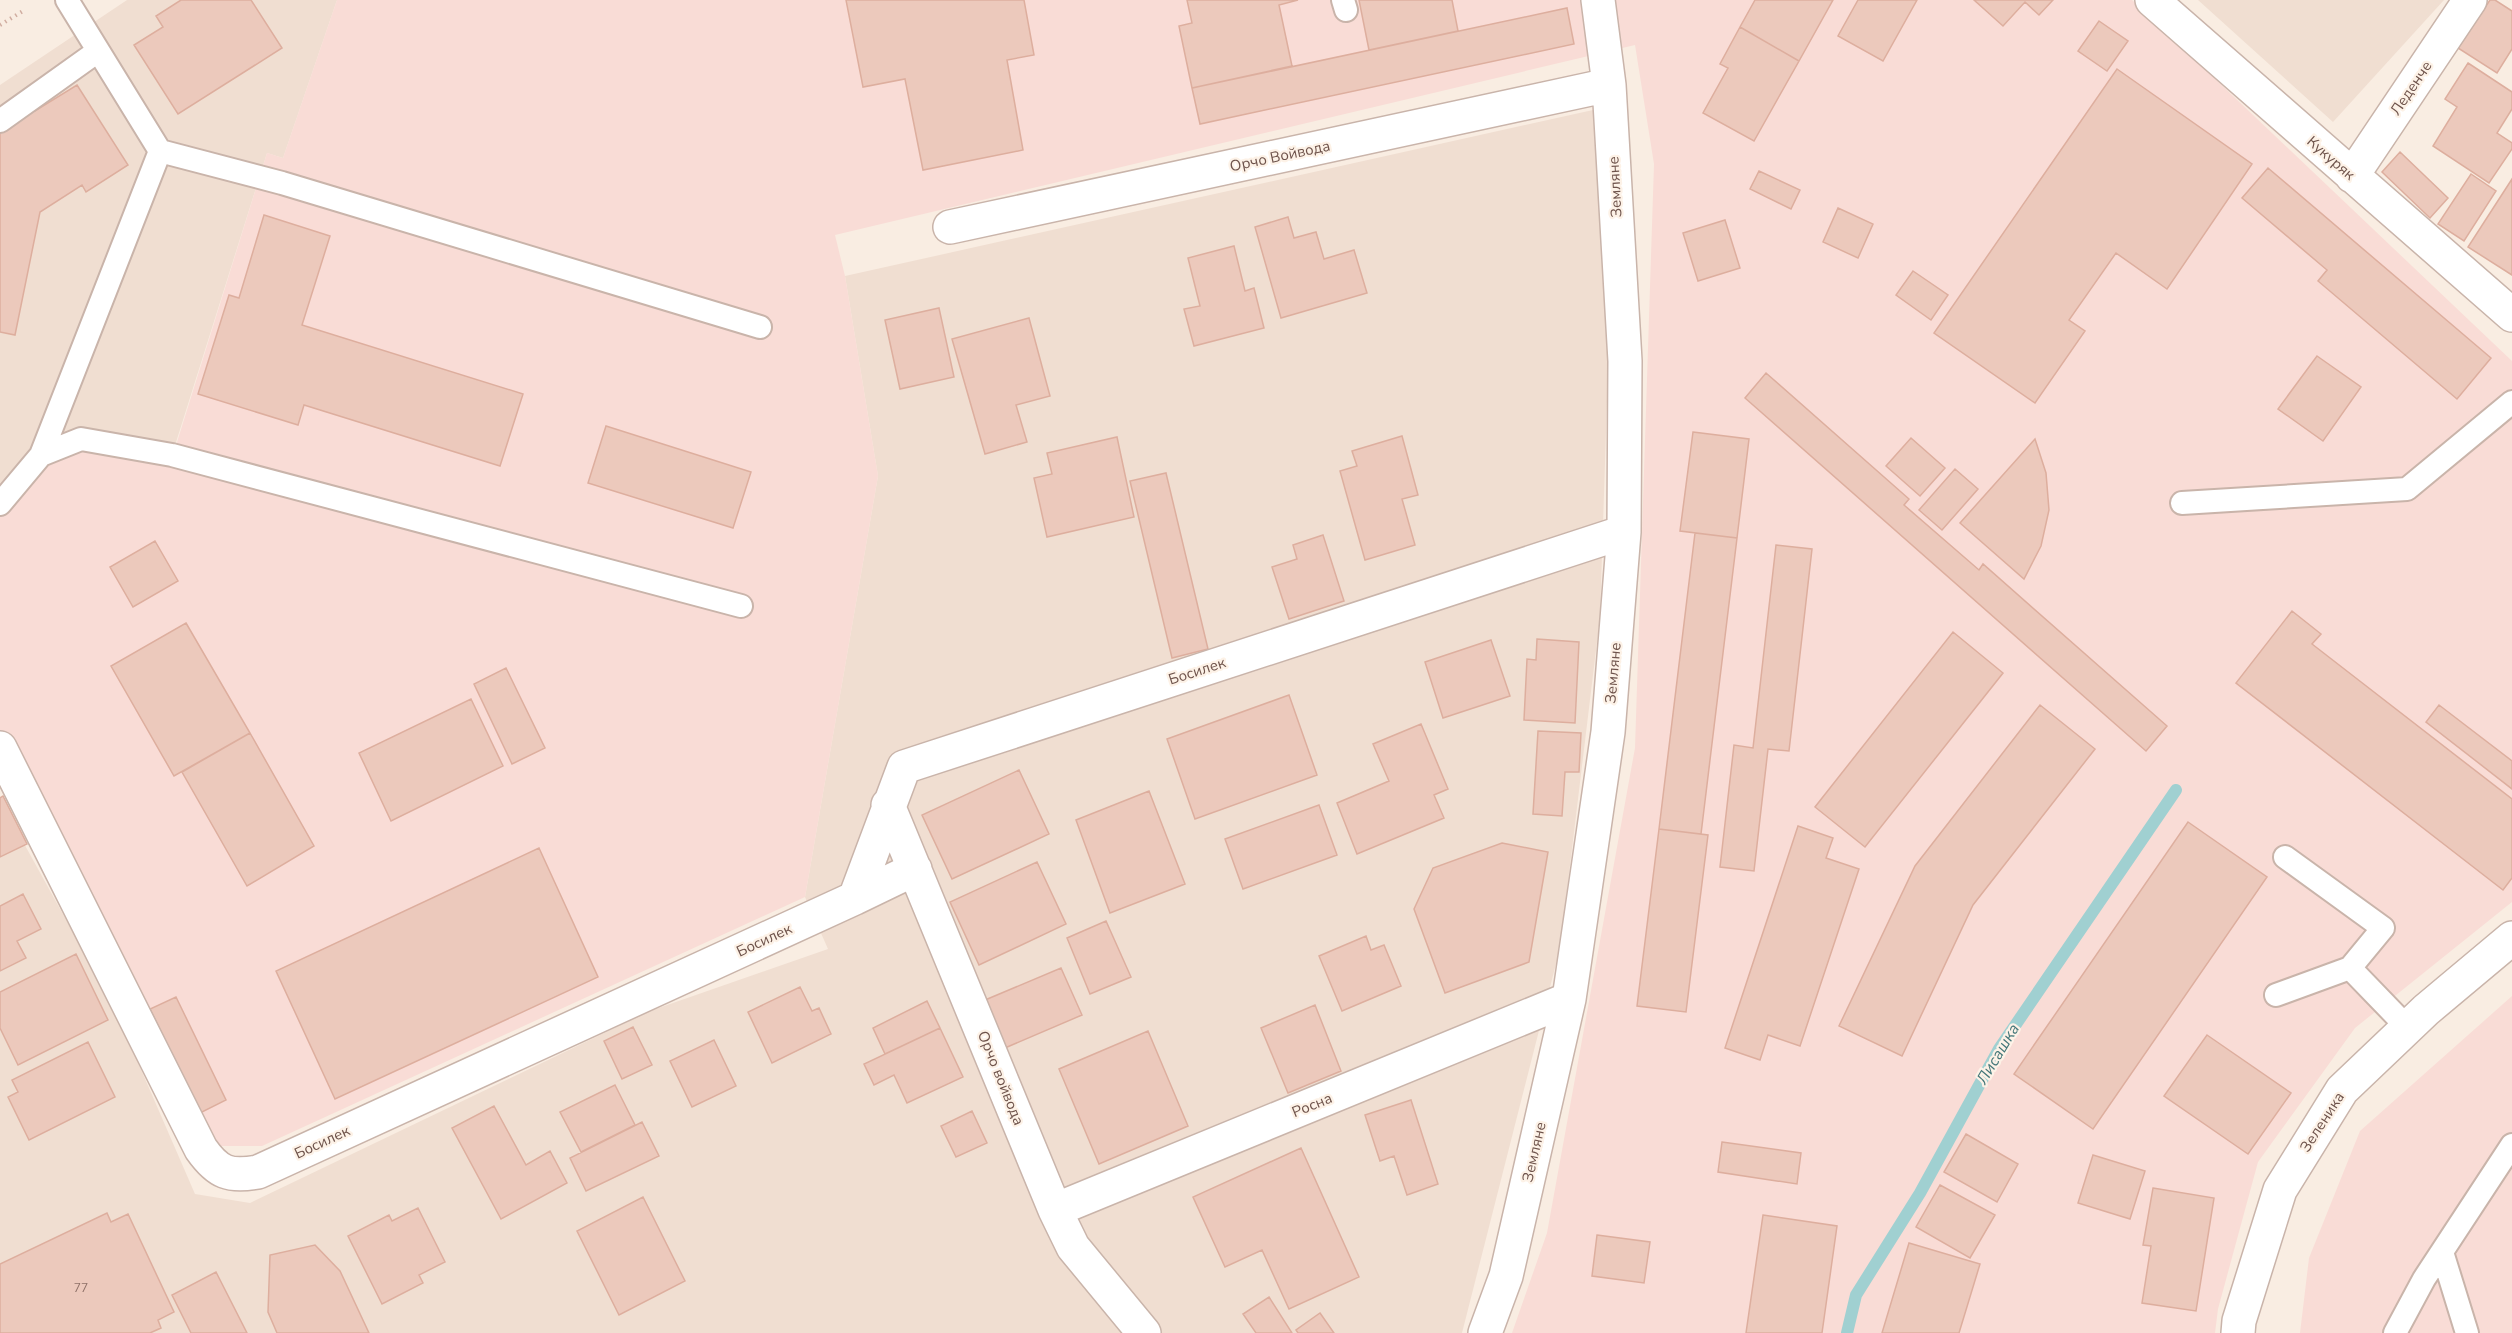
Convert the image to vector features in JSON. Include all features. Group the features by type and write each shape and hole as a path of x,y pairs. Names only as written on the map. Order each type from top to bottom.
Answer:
{"street":[{"name":"Земляне","path":"1485,1333 1506,1276 1569,999 1608,732 1624,532 1625,361 1609,85 1598,0"},
{"name":"Кукуряк","path":"2152,0 2512,315"},
{"name":"Леденче","path":"2352,176 2470,0"},
{"name":"Орчо Войвода","path":"950,227 1609,85"},
{"name":"Босилек","path":"855,898 904,766 1624,532"},
{"name":"Босилек","path":"0,748 201,1149 212,1165 238,1175 258,1172 915,869"},
{"name":"Орчо войвода","path":"888,805 1055,1210 1073,1247 1144,1333"},
{"name":"Зеленика","path":"2238,1333 2239,1321 2280,1190 2342,1090 2407,1027 2512,938"},
{"name":"Росна","path":"1055,1210 1569,999"}],"lane":[{"path":"67,0 160,151 282,183 760,327"},
{"path":"0,121 98,51"},
{"path":"0,504 41,455 160,151"},
{"path":"2182,502 2407,489 2512,402"},
{"path":"41,455 81,439 172,455 741,606"},
{"path":"2276,995 2350,968 2383,928 2285,856"},
{"path":"2350,968 2407,1027"},
{"path":"2395,1333 2442,1252 2512,1145"},
{"path":"2442,1252 2467,1333"}],"path":[{"path":"0,25 23,11"}],"shaded area":[{"path":"127,0 337,0 283,158 267,153 172,455 0,497 0,85"},
{"path":"337,0 2132,0 2512,361 2512,902 2355,1028 2258,1162 2218,1309 2215,1333 1512,1333 1547,1233 1635,748 1654,164 1635,45 835,235 845,276 878,476 805,897 262,1146 218,1146 0,740 0,497 41,455 81,439 173,455 267,153 283,158"},
{"path":"2198,0 2444,0 2333,122"},
{"path":"1593,110 1610,309 1600,617 1560,948 1462,1333 0,1333 0,800 113,1005 195,1194 250,1203 650,1011 828,949 805,897 878,476 845,276"},
{"path":"2512,996 2512,1333 2300,1333 2309,1258 2360,1131"}],"building":[{"path":"181,0 251,0 282,48 178,114 134,45 163,27 156,16"},
{"path":"846,0 1024,0 1034,55 1007,60 1023,150 923,170 905,79 863,87"},
{"path":"1187,0 1298,0 1279,5 1292,66 1192,88 1179,26 1192,23"},
{"path":"1359,0 1452,0 1458,31 1369,50"},
{"path":"1755,0 1833,0 1799,61 1740,27"},
{"path":"1858,0 1917,0 1883,61 1838,36"},
{"path":"1974,0 2053,0 2039,15 2025,2 2003,26"},
{"path":"2490,0 2495,0 2512,11 2512,49 2497,73 2458,48"},
{"path":"1567,8 1574,44 1200,124 1192,88"},
{"path":"2099,21 2128,41 2107,71 2078,51"},
{"path":"1740,27 1799,61 1754,141 1703,113 1728,68 1720,64"},
{"path":"2468,63 2512,92 2512,109 2497,133 2512,143 2512,149 2489,183 2433,146 2457,107 2445,99"},
{"path":"2117,69 2252,164 2167,289 2116,253 2069,320 2085,331 2035,403 1934,333"},
{"path":"77,85 128,165 86,192 82,185 40,212 15,335 0,332 0,133 32,105 35,111"},
{"path":"2400,152 2448,198 2430,218 2382,172"},
{"path":"2268,168 2491,358 2457,399 2318,281 2327,270 2242,198"},
{"path":"1759,171 1800,190 1791,209 1750,189"},
{"path":"2471,174 2496,191 2464,241 2438,224"},
{"path":"2512,179 2512,275 2468,247"},
{"path":"1838,208 1873,224 1858,258 1823,242"},
{"path":"264,215 330,236 302,325 523,394 500,466 304,405 298,425 198,394 229,295 239,298"},
{"path":"1288,217 1294,238 1316,232 1324,259 1354,250 1367,293 1281,318 1255,227"},
{"path":"1725,220 1740,268 1698,281 1683,233"},
{"path":"1234,246 1245,291 1254,288 1264,328 1194,346 1184,309 1200,306 1188,258"},
{"path":"1913,271 1948,295 1931,320 1896,295"},
{"path":"939,308 954,377 900,389 885,320"},
{"path":"1029,318 1050,396 1016,405 1027,442 985,454 952,339"},
{"path":"2317,356 2361,387 2323,441 2278,409"},
{"path":"1766,373 1909,499 1904,505 1979,570 1983,564 2167,726 2146,751 1745,398"},
{"path":"606,426 751,472 733,528 588,483"},
{"path":"1693,432 1749,439 1737,538 1680,531"},
{"path":"1402,436 1418,495 1402,499 1415,545 1365,560 1340,471 1357,466 1352,451"},
{"path":"1117,437 1134,517 1047,537 1034,478 1052,474 1047,453"},
{"path":"1911,438 1945,468 1920,496 1886,466"},
{"path":"2035,439 2046,473 2049,510 2041,546 2024,579 1960,523"},
{"path":"1955,469 1978,489 1942,530 1919,510"},
{"path":"1166,473 1208,649 1172,658 1130,481"},
{"path":"1695,533 1737,538 1701,834 1659,829"},
{"path":"1323,535 1344,601 1289,619 1272,567 1297,559 1293,545"},
{"path":"155,541 178,581 133,607 110,567"},
{"path":"1776,545 1812,549 1789,751 1768,749 1754,871 1720,867 1734,745 1753,748"},
{"path":"2292,611 2321,634 2312,644 2512,799 2512,878 2503,890 2236,683"},
{"path":"186,623 250,733 174,776 111,666"},
{"path":"1953,632 2003,673 1865,847 1815,807"},
{"path":"1537,639 1579,642 1575,723 1524,720 1527,659 1536,660"},
{"path":"1491,640 1510,696 1443,718 1425,662"},
{"path":"506,668 545,748 512,764 474,684"},
{"path":"1289,695 1317,775 1195,819 1167,739"},
{"path":"471,699 503,766 391,821 359,753"},
{"path":"2040,705 2095,749 1973,905 1902,1056 1839,1026 1915,866"},
{"path":"2439,705 2512,761 2512,789 2426,722"},
{"path":"1421,724 1448,789 1434,795 1444,818 1357,854 1337,803 1389,781 1373,744"},
{"path":"1538,731 1581,733 1579,772 1565,772 1562,816 1533,814"},
{"path":"250,733 314,846 247,886 182,772"},
{"path":"1019,770 1049,834 952,879 922,815"},
{"path":"1149,791 1185,884 1110,913 1076,820"},
{"path":"3,796 27,844 0,857 0,798"},
{"path":"1319,805 1337,855 1243,889 1225,839"},
{"path":"2188,822 2267,877 2093,1129 2014,1074"},
{"path":"1798,826 1833,838 1826,858 1859,869 1800,1046 1768,1035 1760,1060 1725,1048"},
{"path":"1659,829 1708,835 1686,1012 1637,1006"},
{"path":"1502,843 1548,852 1529,962 1445,993 1414,909 1433,868"},
{"path":"539,848 598,977 335,1099 276,971"},
{"path":"1037,862 1066,924 979,965 950,902"},
{"path":"23,894 41,929 17,941 26,958 0,971 0,906"},
{"path":"1106,921 1131,977 1090,994 1067,938"},
{"path":"1366,936 1371,950 1384,945 1401,986 1342,1011 1319,956"},
{"path":"76,954 108,1020 18,1065 0,1028 0,992"},
{"path":"1061,968 1082,1015 998,1051 978,1003"},
{"path":"800,987 812,1011 819,1008 831,1034 772,1063 748,1012"},
{"path":"176,997 226,1100 200,1113 150,1009"},
{"path":"927,1001 940,1028 885,1054 873,1028"},
{"path":"1315,1005 1341,1071 1288,1093 1261,1028"},
{"path":"633,1027 652,1065 622,1079 604,1041"},
{"path":"940,1028 963,1077 907,1103 894,1075 874,1085 864,1064"},
{"path":"1148,1031 1188,1126 1099,1164 1059,1069"},
{"path":"2207,1035 2291,1093 2248,1154 2164,1096"},
{"path":"714,1040 736,1086 692,1107 670,1061"},
{"path":"88,1042 115,1097 29,1140 8,1097 18,1092 12,1080"},
{"path":"615,1085 635,1125 581,1152 560,1112"},
{"path":"1411,1100 1438,1184 1407,1195 1394,1156 1380,1161 1365,1115"},
{"path":"494,1106 526,1165 550,1151 567,1183 501,1219 452,1128"},
{"path":"972,1111 987,1143 956,1157 941,1126"},
{"path":"642,1122 659,1156 586,1191 570,1158"},
{"path":"1966,1134 2018,1164 1997,1202 1944,1172"},
{"path":"1722,1142 1801,1153 1797,1184 1718,1172"},
{"path":"1301,1148 1359,1277 1289,1309 1262,1250 1225,1267 1193,1197"},
{"path":"2093,1155 2145,1171 2130,1219 2078,1203"},
{"path":"1940,1185 1995,1215 1970,1258 1916,1227"},
{"path":"2153,1188 2214,1198 2196,1311 2142,1303 2151,1246 2143,1245"},
{"path":"643,1197 685,1281 619,1315 577,1231"},
{"path":"418,1208 445,1262 419,1275 423,1283 382,1304 348,1236 389,1215 392,1221"},
{"path":"107,1213 111,1222 128,1214 174,1312 158,1320 161,1328 150,1333 0,1333 0,1264"},
{"path":"1763,1215 1837,1226 1822,1333 1746,1333"},
{"path":"1597,1235 1650,1242 1644,1283 1592,1276"},
{"path":"1909,1243 1980,1264 1959,1333 1882,1333"},
{"path":"315,1245 340,1271 369,1333 277,1333 268,1312 270,1255"},
{"path":"216,1272 247,1333 191,1333 172,1295"},
{"path":"1269,1297 1292,1333 1256,1333 1243,1314"},
{"path":"1320,1313 1334,1333 1298,1333 1296,1330"}],"waterway":[{"name":"Лисашка","path":"1847,1333 1856,1295 1920,1193 1999,1049 2176,790"}]}
